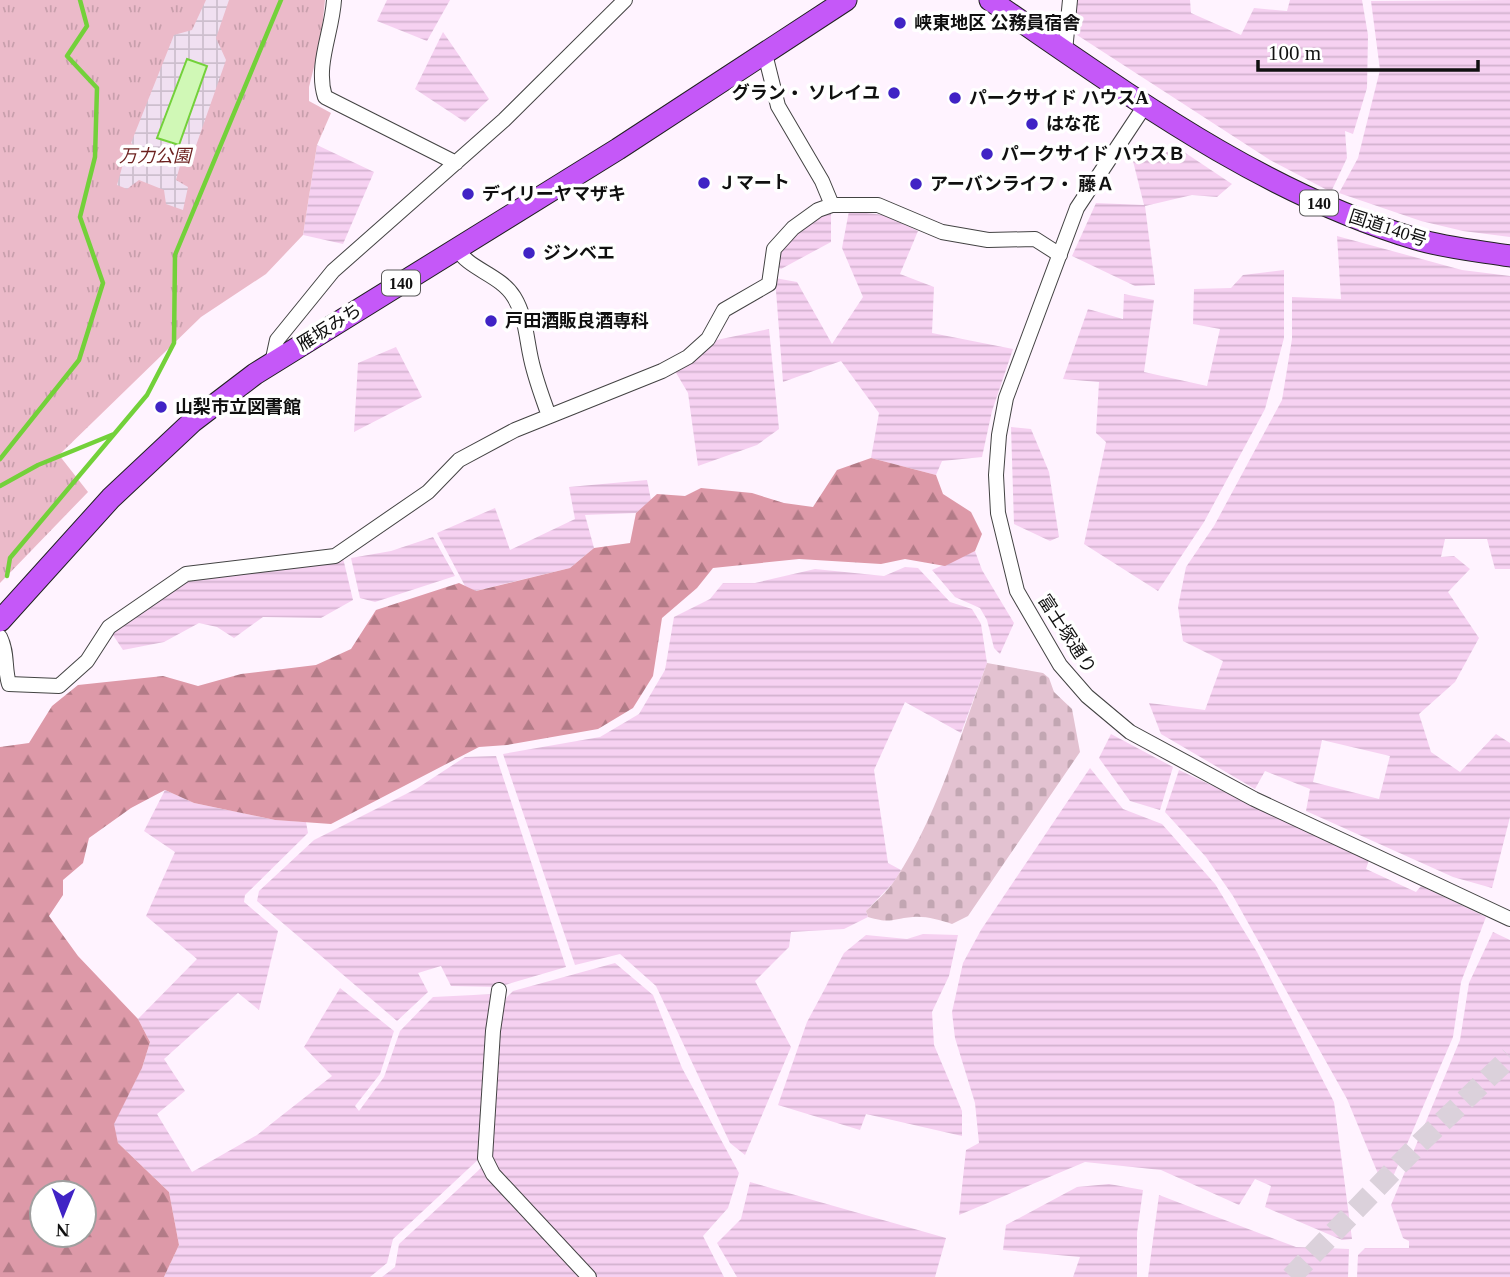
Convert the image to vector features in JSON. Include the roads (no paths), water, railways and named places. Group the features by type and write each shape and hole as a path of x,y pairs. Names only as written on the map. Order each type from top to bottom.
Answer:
{"highway":[{"name":"雁坂みち","path":"0,621 111,498 192,422 272,363 765,54 846,0"},
{"name":"国道140号","path":"990,0 1144,107 1246,168 1326,206 1418,240 1510,256"}],"street":[{"path":"334,0 333,23 320,80 325,97 456,163"},
{"path":"272,363 277,340 333,271 504,120 625,0"},
{"path":"1065,51 1070,0"},
{"path":"765,54 778,106 822,180 832,205"},
{"name":"富士塚通り","path":"1144,107 1077,208 1006,397 996,475 998,513 1017,591 1060,665 1087,696 1130,732 1254,799 1510,919"},
{"path":"0,637 7,650 4,667 9,684 59,686 87,661 109,627 186,575 335,556 428,492 458,460 550,416 662,371 688,357 708,339 724,310 769,284 774,249 793,228 818,210 832,205 878,205 942,232 988,240 1035,240 1060,255"},
{"path":"457,248 468,260 503,281 516,299 527,327 535,378 550,416"},
{"path":"499,990 493,1031 485,1158 493,1174 589,1277"}],"waterway":[{"path":"0,459 79,360 103,283 80,217 95,157 97,88 67,56 87,26 80,0"},
{"path":"7,576 10,558 147,395 174,343 175,255 281,0"},
{"path":"0,486 38,465 114,434"}],"tunnel":[{"path":"1291,1277 1420,1143 1510,1057"}],"place":[{"name":"峡東地区 公務員宿舎","path":"900,23"},
{"name":"グラン・ ソレイユ","path":"894,93"},
{"name":"パークサイド ハウスA","path":"955,98"},
{"name":"はな花","path":"1032,124"},
{"name":"パークサイド ハウスＢ","path":"987,154"},
{"name":"Ｊマート","path":"704,183"},
{"name":"アーバンライフ・ 藤Ａ","path":"916,184"},
{"name":"デイリーヤマザキ","path":"468,194"},
{"name":"ジンベエ","path":"529,253"},
{"name":"戸田酒販良酒専科","path":"491,321"},
{"name":"山梨市立図書館","path":"161,407"}],"park label":[{"name":"万力公園","path":"155,156"}]}
